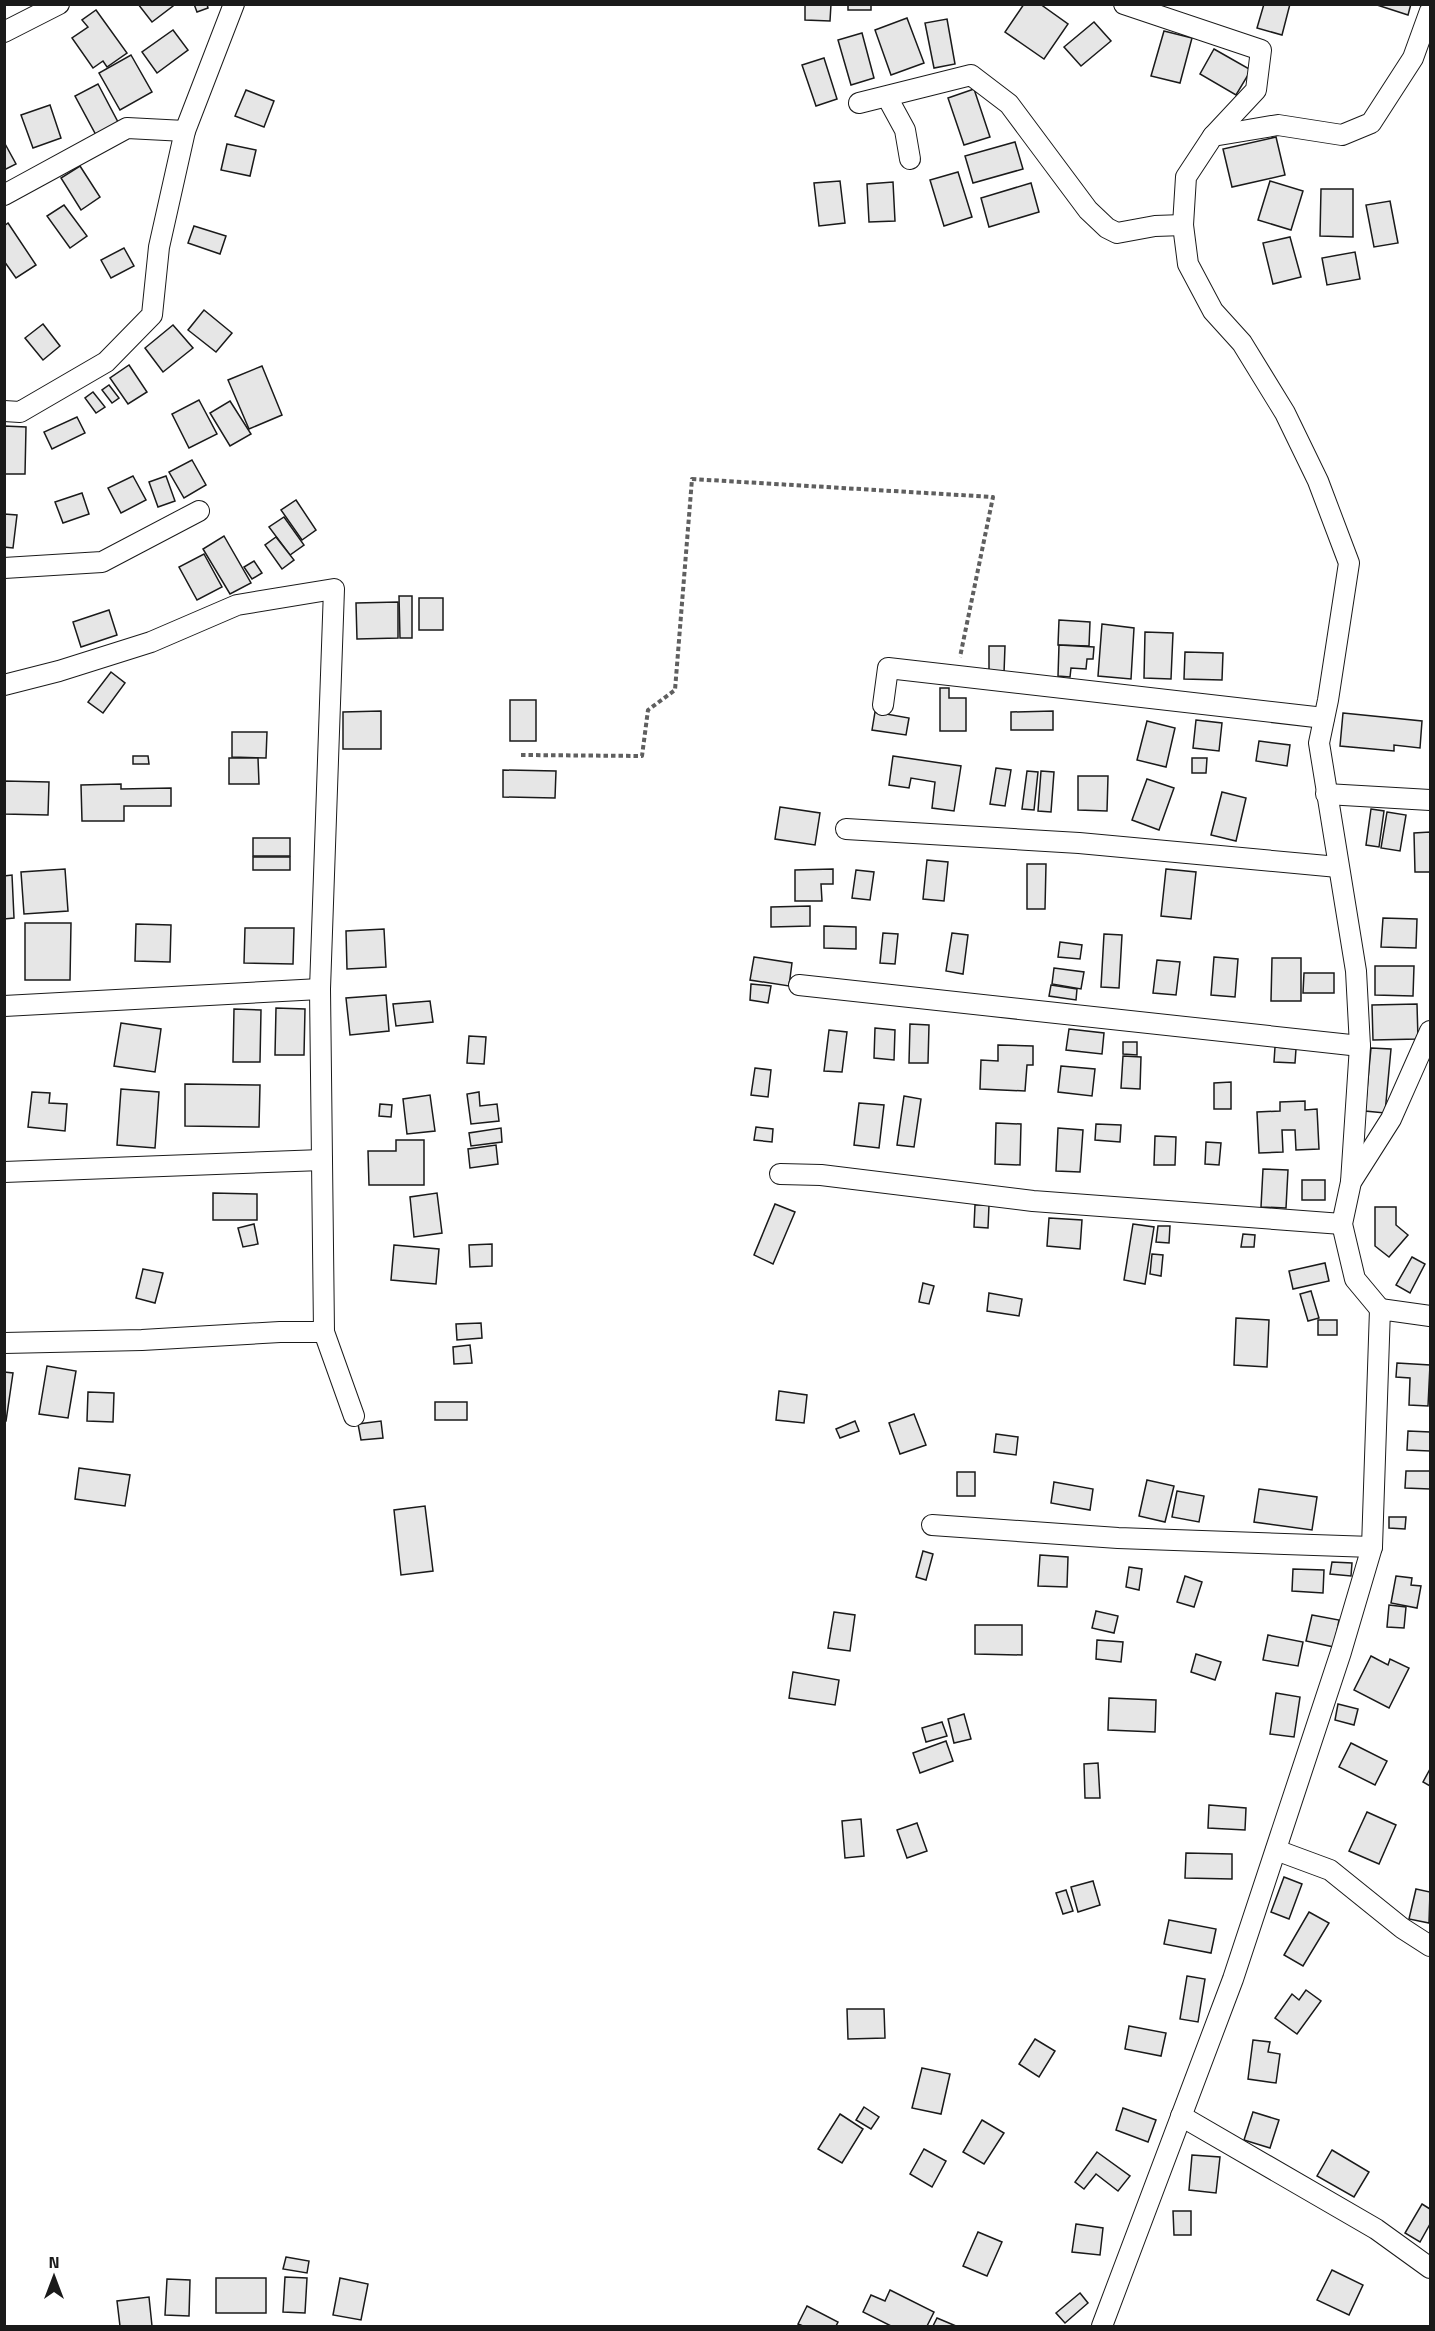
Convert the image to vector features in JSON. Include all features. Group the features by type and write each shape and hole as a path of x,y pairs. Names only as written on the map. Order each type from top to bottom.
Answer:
{"street":[{"path":"4,32 59,4"},
{"path":"4,411 20,412 106,362 152,315 159,247 185,131 234,4"},
{"path":"1102,2326 1233,1979 1341,1652 1372,1547 1380,1309 1355,1279 1342,1224 1351,1182 1360,1046 1356,971 1319,743 1349,563 1318,481 1285,413 1242,344 1213,311 1188,264 1183,225 1186,177 1213,136 1256,90 1261,50 1124,4"},
{"path":"1213,136 1278,125 1342,135 1371,123 1413,58 1431,11"},
{"path":"859,103 971,75 1009,104 1088,210 1107,228 1117,233 1155,226 1183,225"},
{"path":"887,97 905,130 910,159"},
{"path":"4,195 127,128 185,131"},
{"path":"4,568 102,562 199,511"},
{"path":"4,685 59,671 151,642 237,605 334,589 320,989 324,1332 354,1416"},
{"path":"883,705 888,668 1324,718"},
{"path":"1326,794 1431,800"},
{"path":"846,829 1079,843 1338,867"},
{"path":"800,985 1360,1046"},
{"path":"4,1006 320,989"},
{"path":"1351,1182 1391,1119 1431,1030"},
{"path":"4,1172 322,1160"},
{"path":"780,1174 821,1175 1033,1201 1342,1224"},
{"path":"1380,1309 1431,1316"},
{"path":"4,1343 324,1332"},
{"path":"932,1525 1118,1538 1372,1547"},
{"path":"1276,1850 1330,1870 1402,1928 1431,1946"},
{"path":"1181,2116 1376,2229 1431,2268"}],"path":[{"path":"520,755 642,756 648,710 675,690 692,479 993,497 956,676"}],"building":[{"path":"138,4 172,4 173,6 152,22"},
{"path":"194,4 207,4 208,8 197,12"},
{"path":"805,4 831,4 830,21 805,20"},
{"path":"848,4 871,4 871,10 848,10"},
{"path":"1024,4 1040,4 1068,24 1044,59 1005,32"},
{"path":"1264,4 1290,4 1282,35 1257,28"},
{"path":"1374,4 1411,4 1408,15"},
{"path":"96,10 127,53 107,67 103,61 93,68 72,38 88,27 82,20"},
{"path":"907,18 924,63 891,75 875,30"},
{"path":"947,19 955,64 934,68 925,23"},
{"path":"1094,22 1111,41 1081,66 1064,47"},
{"path":"173,30 188,50 157,73 142,52"},
{"path":"1164,31 1192,38 1180,83 1151,76"},
{"path":"862,33 874,78 851,85 838,40"},
{"path":"1214,49 1251,70 1236,95 1200,74"},
{"path":"131,55 152,92 120,110 99,73"},
{"path":"824,58 837,99 816,106 802,65"},
{"path":"98,84 119,124 96,135 75,96"},
{"path":"974,89 990,137 964,145 948,98"},
{"path":"246,90 274,101 264,127 235,116"},
{"path":"50,105 61,138 33,148 21,115"},
{"path":"1276,137 1285,175 1232,187 1223,149"},
{"path":"4,142 16,164 4,170"},
{"path":"1015,142 1023,169 973,183 965,156"},
{"path":"227,144 256,150 250,176 221,170"},
{"path":"80,166 100,197 81,210 61,178"},
{"path":"958,172 972,217 944,226 930,180"},
{"path":"840,181 845,223 819,226 814,183"},
{"path":"1270,181 1303,191 1291,230 1258,220"},
{"path":"893,182 895,221 869,222 867,184"},
{"path":"1031,183 1039,212 989,227 981,198"},
{"path":"1321,189 1353,189 1353,237 1320,236"},
{"path":"1390,201 1398,243 1374,247 1366,205"},
{"path":"64,205 87,236 70,248 47,216"},
{"path":"8,223 36,265 16,278 4,261 4,226"},
{"path":"194,226 226,236 220,254 188,243"},
{"path":"1290,237 1301,277 1273,284 1263,243"},
{"path":"124,248 134,266 111,278 101,260"},
{"path":"1355,252 1360,279 1327,285 1322,258"},
{"path":"204,310 232,333 216,352 188,330"},
{"path":"43,324 60,346 43,360 25,338"},
{"path":"173,325 193,348 163,372 145,348"},
{"path":"129,365 147,392 128,404 110,378"},
{"path":"262,366 282,415 249,429 228,380"},
{"path":"109,385 119,398 112,403 102,390"},
{"path":"93,392 105,407 96,413 85,398"},
{"path":"199,400 217,434 189,448 172,414"},
{"path":"230,401 251,434 230,446 210,413"},
{"path":"77,417 85,433 52,449 44,432"},
{"path":"4,426 26,427 25,474 4,474"},
{"path":"192,460 206,485 184,498 169,472"},
{"path":"133,476 146,500 121,513 108,488"},
{"path":"166,476 175,501 158,507 149,482"},
{"path":"82,493 89,514 63,523 55,502"},
{"path":"296,500 316,530 302,540 281,510"},
{"path":"4,514 17,515 13,548 4,547"},
{"path":"284,517 304,545 290,555 269,527"},
{"path":"224,536 251,583 230,594 203,549"},
{"path":"276,537 294,560 282,569 265,545"},
{"path":"204,554 222,587 197,600 179,567"},
{"path":"254,561 262,573 252,579 244,567"},
{"path":"399,596 412,596 412,638 400,638"},
{"path":"419,598 443,598 443,630 419,630"},
{"path":"398,602 398,638 357,639 356,603"},
{"path":"109,610 117,635 81,647 73,622"},
{"path":"1059,620 1090,622 1089,646 1058,645"},
{"path":"1102,624 1134,628 1131,679 1098,676"},
{"path":"1145,632 1173,633 1171,679 1144,678"},
{"path":"1059,645 1094,647 1093,659 1087,659 1086,669 1071,668 1070,677 1058,676"},
{"path":"989,646 1005,646 1004,673 989,673"},
{"path":"1185,652 1223,653 1222,680 1184,679"},
{"path":"111,672 125,683 103,713 88,702"},
{"path":"940,688 949,688 949,698 966,698 966,731 940,731"},
{"path":"510,700 536,700 536,741 510,741"},
{"path":"381,711 381,749 343,749 343,712"},
{"path":"1053,711 1053,730 1011,730 1011,712"},
{"path":"875,712 909,718 906,735 872,730"},
{"path":"1343,713 1422,721 1420,748 1394,745 1394,751 1340,746"},
{"path":"1196,720 1222,723 1219,751 1193,748"},
{"path":"1147,721 1175,728 1166,767 1137,760"},
{"path":"232,732 267,732 266,758 232,757"},
{"path":"1259,741 1290,745 1287,766 1256,761"},
{"path":"133,756 148,756 149,764 133,764"},
{"path":"893,756 961,766 954,811 932,808 935,782 911,778 909,788 889,785"},
{"path":"229,758 258,758 259,784 229,784"},
{"path":"1192,758 1207,758 1206,773 1192,773"},
{"path":"996,768 1011,770 1005,806 990,804"},
{"path":"503,770 556,771 555,798 503,797"},
{"path":"1027,771 1038,772 1034,810 1022,809"},
{"path":"1041,771 1054,772 1051,812 1038,811"},
{"path":"1078,776 1108,776 1107,811 1078,810"},
{"path":"1147,779 1174,788 1159,830 1132,820"},
{"path":"4,781 49,782 48,815 4,814"},
{"path":"121,784 121,789 171,788 171,806 124,806 124,821 82,821 81,785"},
{"path":"1222,792 1246,798 1236,841 1211,835"},
{"path":"780,807 820,813 815,845 775,839"},
{"path":"1371,809 1384,811 1379,847 1366,845"},
{"path":"1387,812 1406,815 1400,851 1381,848"},
{"path":"1430,832 1430,872 1415,872 1414,833"},
{"path":"253,838 290,838 290,856 253,856"},
{"path":"253,857 290,857 290,870 253,870"},
{"path":"927,860 948,862 944,901 923,899"},
{"path":"1027,864 1046,864 1045,909 1027,909"},
{"path":"65,869 68,911 24,914 21,872"},
{"path":"833,869 833,884 821,884 822,901 795,901 795,870"},
{"path":"1166,869 1196,872 1191,919 1161,916"},
{"path":"856,870 874,872 870,900 852,898"},
{"path":"12,875 14,918 4,919 4,876"},
{"path":"810,906 810,926 771,927 771,907"},
{"path":"1383,918 1417,919 1416,948 1381,947"},
{"path":"25,923 71,923 70,980 25,980"},
{"path":"136,924 171,925 170,962 135,961"},
{"path":"824,926 856,927 856,949 824,948"},
{"path":"245,928 294,928 293,964 244,963"},
{"path":"384,929 386,967 347,969 346,931"},
{"path":"883,933 898,934 895,964 880,963"},
{"path":"952,933 968,935 963,974 946,971"},
{"path":"1104,934 1122,935 1119,988 1101,987"},
{"path":"1060,942 1082,945 1080,959 1058,957"},
{"path":"754,957 792,963 789,986 750,980"},
{"path":"1214,957 1238,959 1235,997 1211,995"},
{"path":"1272,958 1301,958 1301,1001 1271,1001"},
{"path":"1157,960 1180,962 1176,995 1153,993"},
{"path":"1375,966 1414,966 1413,996 1375,995"},
{"path":"1054,968 1084,972 1081,989 1052,984"},
{"path":"1304,973 1334,973 1334,993 1303,993"},
{"path":"751,984 771,986 768,1003 750,1000"},
{"path":"1051,985 1077,989 1076,1000 1049,996"},
{"path":"386,995 389,1031 350,1035 346,998"},
{"path":"430,1001 433,1022 396,1026 393,1004"},
{"path":"1417,1004 1418,1039 1373,1040 1372,1005"},
{"path":"276,1008 305,1009 304,1055 275,1055"},
{"path":"234,1009 261,1010 260,1062 233,1062"},
{"path":"121,1023 161,1029 155,1072 114,1066"},
{"path":"910,1024 929,1025 928,1063 909,1063"},
{"path":"875,1028 895,1030 894,1060 874,1058"},
{"path":"1069,1029 1104,1033 1102,1054 1066,1050"},
{"path":"829,1030 847,1032 842,1072 824,1071"},
{"path":"469,1036 486,1037 484,1064 467,1063"},
{"path":"1123,1042 1137,1042 1137,1055 1123,1054"},
{"path":"998,1045 1033,1046 1033,1065 1027,1065 1025,1091 980,1089 981,1060 998,1061"},
{"path":"1275,1047 1296,1049 1295,1063 1274,1062"},
{"path":"1371,1048 1391,1049 1385,1113 1365,1111"},
{"path":"1123,1056 1141,1057 1140,1089 1121,1088"},
{"path":"1061,1066 1095,1069 1092,1096 1058,1092"},
{"path":"755,1068 771,1070 768,1097 751,1095"},
{"path":"1231,1082 1231,1109 1214,1109 1214,1083"},
{"path":"185,1084 260,1085 259,1127 185,1126"},
{"path":"121,1089 159,1092 155,1148 117,1145"},
{"path":"32,1092 50,1093 49,1103 67,1104 65,1131 28,1127"},
{"path":"479,1092 480,1106 497,1104 499,1121 471,1124 467,1094"},
{"path":"430,1095 435,1131 407,1134 403,1099"},
{"path":"904,1096 921,1099 914,1147 897,1145"},
{"path":"1305,1101 1305,1110 1317,1109 1319,1149 1296,1150 1295,1130 1282,1130 1283,1152 1259,1153 1257,1112 1280,1111 1280,1102"},
{"path":"859,1103 884,1105 879,1148 854,1145"},
{"path":"380,1104 392,1105 391,1117 379,1116"},
{"path":"996,1123 1021,1124 1020,1165 995,1164"},
{"path":"1096,1124 1121,1125 1120,1142 1095,1140"},
{"path":"756,1127 773,1129 772,1142 754,1140"},
{"path":"501,1128 502,1142 471,1146 469,1133"},
{"path":"1058,1128 1083,1130 1080,1172 1056,1171"},
{"path":"1155,1136 1176,1137 1175,1165 1154,1165"},
{"path":"396,1140 424,1140 424,1185 369,1185 368,1151 396,1151"},
{"path":"1206,1142 1221,1143 1219,1165 1205,1164"},
{"path":"496,1145 498,1164 470,1168 468,1149"},
{"path":"1263,1169 1288,1170 1286,1208 1261,1207"},
{"path":"1302,1180 1325,1180 1325,1200 1302,1200"},
{"path":"213,1193 257,1194 257,1220 213,1220"},
{"path":"437,1193 442,1233 414,1237 410,1197"},
{"path":"775,1204 795,1212 773,1264 754,1255"},
{"path":"975,1205 989,1205 988,1228 974,1227"},
{"path":"1375,1207 1396,1207 1396,1225 1408,1235 1389,1257 1375,1246"},
{"path":"1049,1218 1082,1220 1080,1249 1047,1246"},
{"path":"254,1224 258,1244 243,1247 238,1228"},
{"path":"1133,1224 1154,1227 1145,1284 1124,1280"},
{"path":"1158,1226 1170,1226 1169,1243 1156,1242"},
{"path":"1243,1234 1255,1235 1254,1247 1241,1247"},
{"path":"492,1244 492,1266 470,1267 469,1245"},
{"path":"394,1245 439,1249 436,1284 391,1280"},
{"path":"1152,1254 1163,1255 1161,1276 1150,1274"},
{"path":"1412,1257 1425,1264 1410,1293 1396,1285"},
{"path":"1325,1263 1329,1281 1293,1289 1289,1271"},
{"path":"143,1269 163,1273 155,1303 136,1298"},
{"path":"923,1283 934,1286 929,1304 919,1302"},
{"path":"1311,1291 1319,1318 1308,1321 1300,1294"},
{"path":"989,1293 1022,1299 1019,1316 987,1311"},
{"path":"1236,1318 1269,1320 1267,1367 1234,1365"},
{"path":"1318,1320 1337,1320 1337,1335 1318,1335"},
{"path":"481,1323 482,1338 457,1340 456,1324"},
{"path":"470,1345 472,1363 454,1364 453,1347"},
{"path":"1397,1363 1430,1365 1428,1406 1409,1405 1410,1378 1396,1377"},
{"path":"47,1366 76,1371 68,1418 39,1414"},
{"path":"4,1372 13,1373 6,1421 4,1421"},
{"path":"779,1391 807,1395 804,1423 776,1420"},
{"path":"88,1392 114,1393 113,1422 87,1421"},
{"path":"435,1402 467,1402 467,1420 435,1420"},
{"path":"914,1414 926,1445 900,1454 889,1423"},
{"path":"381,1421 383,1438 361,1440 358,1424"},
{"path":"855,1421 859,1431 840,1438 836,1429"},
{"path":"1408,1431 1430,1432 1430,1451 1407,1450"},
{"path":"996,1434 1018,1437 1016,1455 994,1452"},
{"path":"79,1468 130,1475 125,1506 75,1499"},
{"path":"1406,1471 1430,1471 1430,1489 1405,1488"},
{"path":"957,1472 975,1472 975,1496 957,1496"},
{"path":"1147,1480 1174,1486 1165,1522 1139,1516"},
{"path":"1054,1482 1093,1489 1090,1510 1051,1503"},
{"path":"1259,1489 1317,1497 1312,1530 1254,1522"},
{"path":"1177,1491 1204,1496 1199,1522 1172,1517"},
{"path":"425,1506 433,1571 401,1575 394,1510"},
{"path":"1389,1517 1406,1517 1405,1529 1389,1528"},
{"path":"923,1551 933,1554 926,1580 916,1577"},
{"path":"1040,1555 1068,1557 1067,1587 1038,1586"},
{"path":"1332,1562 1352,1563 1351,1576 1330,1574"},
{"path":"1129,1567 1142,1569 1139,1590 1126,1587"},
{"path":"1293,1569 1324,1570 1323,1593 1292,1591"},
{"path":"1185,1576 1202,1582 1194,1607 1177,1602"},
{"path":"1396,1576 1412,1578 1411,1585 1421,1586 1417,1608 1391,1603"},
{"path":"1389,1605 1406,1607 1404,1628 1387,1627"},
{"path":"1096,1611 1118,1616 1114,1633 1092,1628"},
{"path":"834,1612 855,1615 850,1651 828,1648"},
{"path":"1312,1615 1339,1620 1334,1647 1306,1641"},
{"path":"975,1625 1022,1625 1022,1655 975,1654"},
{"path":"1268,1635 1303,1642 1298,1666 1263,1660"},
{"path":"1097,1640 1123,1642 1121,1662 1096,1659"},
{"path":"1196,1654 1221,1662 1215,1680 1191,1672"},
{"path":"1371,1656 1388,1665 1390,1659 1409,1668 1389,1708 1354,1690"},
{"path":"793,1672 839,1680 835,1705 789,1698"},
{"path":"1276,1693 1300,1697 1294,1737 1270,1734"},
{"path":"1109,1698 1156,1700 1155,1732 1108,1730"},
{"path":"1338,1704 1358,1709 1354,1725 1335,1720"},
{"path":"964,1714 971,1739 954,1743 948,1719"},
{"path":"942,1722 947,1736 926,1742 922,1728"},
{"path":"946,1741 953,1761 920,1773 913,1753"},
{"path":"1351,1743 1387,1761 1375,1785 1339,1767"},
{"path":"1098,1763 1100,1798 1085,1798 1084,1764"},
{"path":"1430,1769 1430,1786 1423,1782"},
{"path":"1209,1805 1246,1808 1245,1830 1208,1828"},
{"path":"1367,1812 1396,1825 1379,1864 1349,1851"},
{"path":"861,1819 864,1856 845,1858 842,1821"},
{"path":"917,1823 927,1851 907,1858 897,1830"},
{"path":"1186,1853 1232,1854 1232,1879 1185,1878"},
{"path":"1284,1877 1302,1884 1289,1919 1271,1912"},
{"path":"1093,1881 1100,1905 1078,1912 1071,1887"},
{"path":"1416,1889 1430,1892 1429,1923 1409,1919"},
{"path":"1066,1890 1073,1911 1063,1914 1056,1893"},
{"path":"1309,1912 1329,1923 1303,1966 1284,1955"},
{"path":"1169,1920 1216,1929 1211,1953 1164,1944"},
{"path":"1187,1976 1205,1979 1198,2022 1180,2019"},
{"path":"1306,1990 1321,2001 1297,2034 1275,2018 1292,1994 1299,2000"},
{"path":"847,2009 884,2009 885,2038 848,2039"},
{"path":"1129,2026 1166,2033 1161,2056 1125,2049"},
{"path":"1035,2039 1055,2051 1039,2077 1019,2064"},
{"path":"1253,2040 1270,2042 1268,2052 1280,2054 1276,2083 1248,2079"},
{"path":"922,2068 950,2074 941,2114 912,2108"},
{"path":"864,2107 879,2117 871,2129 856,2120"},
{"path":"1123,2108 1156,2120 1148,2142 1116,2130"},
{"path":"1253,2112 1279,2120 1270,2148 1244,2140"},
{"path":"840,2114 863,2129 842,2163 818,2149"},
{"path":"982,2120 1004,2133 984,2164 963,2152"},
{"path":"924,2149 946,2161 932,2187 910,2174"},
{"path":"1332,2150 1369,2172 1354,2197 1317,2176"},
{"path":"1097,2152 1130,2176 1118,2191 1096,2174 1084,2189 1075,2182"},
{"path":"1192,2155 1220,2157 1216,2193 1189,2190"},
{"path":"1422,2204 1430,2209 1430,2224 1420,2242 1405,2233"},
{"path":"1173,2211 1191,2211 1191,2235 1174,2235"},
{"path":"1076,2224 1103,2228 1100,2255 1072,2252"},
{"path":"978,2232 1002,2242 987,2276 963,2266"},
{"path":"286,2257 309,2261 307,2273 283,2269"},
{"path":"1332,2270 1363,2285 1349,2315 1317,2300"},
{"path":"285,2277 307,2278 305,2313 283,2312"},
{"path":"216,2278 266,2278 266,2313 216,2313"},
{"path":"340,2278 368,2284 361,2320 333,2315"},
{"path":"167,2279 190,2280 189,2316 165,2315"},
{"path":"890,2290 934,2312 927,2326 891,2326 863,2312 871,2295 885,2301"},
{"path":"1080,2293 1088,2303 1065,2323 1056,2313"},
{"path":"149,2297 152,2326 120,2326 117,2301"},
{"path":"807,2306 838,2322 836,2326 798,2324"},
{"path":"937,2318 956,2326 933,2326"}]}
